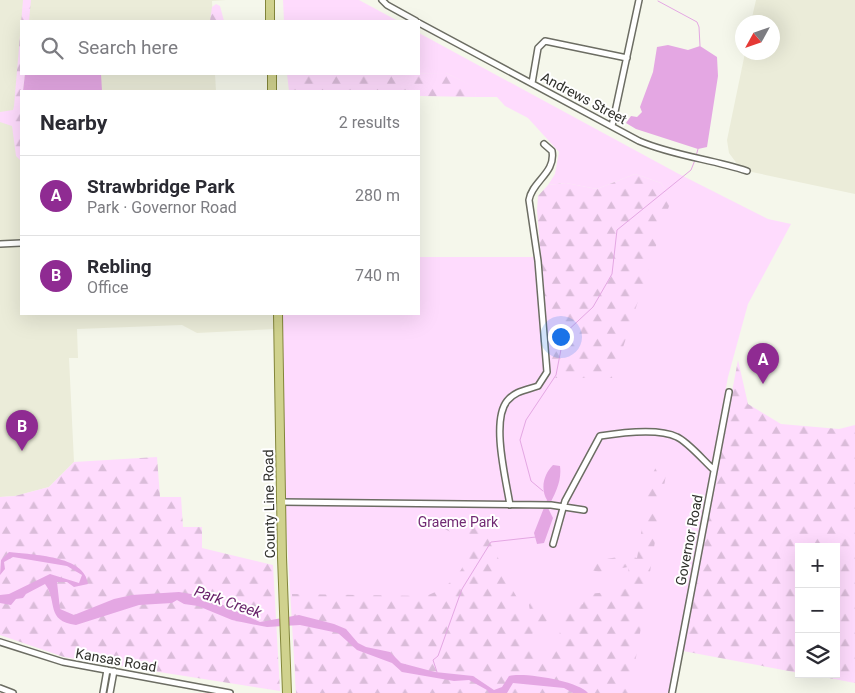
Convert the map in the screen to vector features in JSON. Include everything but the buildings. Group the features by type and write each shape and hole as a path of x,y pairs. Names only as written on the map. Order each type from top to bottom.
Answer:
{"main road":[{"path":"270,0 270,20"},
{"path":"272,75 272,90"},
{"name":"County Line Road","path":"278,315 280,502 287,693"}],"street":[{"name":"Andrews Street","path":"382,0 387,5 414,20"},
{"path":"612,126 639,0"},
{"name":"Andrews Street","path":"420,23 656,148 747,171"},
{"path":"532,83 538,48 545,41 627,58"},
{"path":"510,505 500,436 502,410 507,401 519,391 538,386 547,372 539,268 529,200 530,192 548,172 552,163 552,151 544,144"},
{"path":"0,244 20,243"},
{"name":"Governor Road","path":"672,693 729,392"},
{"path":"553,544 565,501 600,436 620,432 677,437 714,470"},
{"path":"280,502 551,505 584,510"},
{"name":"Kansas Road","path":"0,642 46,658 230,693"},
{"path":"103,693 107,670"},
{"path":"110,693 114,671"},
{"path":"0,688 13,693"}],"shaded area":[{"path":"0,0 226,0 212,1 213,20 20,20 20,75 215,75 216,90 90,90 24,78 23,90 20,90 20,315 275,315 276,329 197,333 182,325 77,329 78,358 69,358 74,462 49,487 15,496 0,497"},
{"path":"756,0 855,0 855,194 747,171 738,165 729,153 727,140 744,60 780,60 780,15 753,15"},
{"path":"668,45 688,50 700,46 717,57 718,76 707,147 698,149 636,129 626,123 631,116 637,117 642,112 640,107 653,72 657,47"},
{"path":"25,75 101,75 102,90 23,90"},
{"path":"553,465 560,466 560,477 548,508 553,518 544,543 537,544 534,533 547,500 543,486 544,481"},
{"path":"9,552 56,558 78,567 85,574 88,584 74,587 67,582 57,582 60,609 74,615 114,599 132,595 179,592 223,605 260,622 299,615 334,624 346,629 358,643 366,647 390,652 401,663 435,672 473,676 494,690 502,687 509,676 526,675 563,681 588,693 573,693 564,688 513,683 507,693 489,693 469,680 454,681 402,672 392,663 357,650 338,633 300,625 267,627 251,624 232,620 198,606 184,604 177,600 172,603 139,605 76,625 66,623 56,615 49,590 45,584 26,594 23,598 16,599 11,605 0,603 0,595 9,594 50,574 79,583 82,575 67,566 13,557 4,562 5,569 0,575 1,560"}],"green space":[{"path":"23,0 31,0 29,20 21,20"},
{"path":"283,0 359,0 396,20 284,20"},
{"path":"216,4 220,6 224,20 210,20 212,7"},
{"name":"Graeme Park","path":"420,34 677,173 768,219 791,224 748,304 728,377 669,693 296,693 285,503 282,315 420,315 420,257 541,257 551,378 651,252 670,199 661,183 635,174 597,189 566,183 548,185 555,174 559,152 528,118 505,106 497,97 476,97 474,87 446,73 420,73"},
{"path":"20,36 20,75 25,75 23,90 20,90 20,160 16,156 12,126 0,122 0,112 13,110"},
{"path":"420,73 446,73 475,87 476,97 420,96 420,90 289,90 287,75 420,75"},
{"path":"635,174 661,183 671,200 613,378 551,378 537,210 538,196 548,185 566,183 597,189"},
{"path":"738,360 748,404 781,424 839,429 855,425 855,683 829,678 840,678 840,543 795,543 795,672 683,651"},
{"path":"157,457 160,497 181,497 183,527 202,527 202,548 273,565 280,691 64,657 0,635 0,497 15,496 49,487 74,462"},
{"path":"656,467 667,468 631,688 645,693 296,693 292,594 426,596 443,587 456,576 469,554 472,544 445,529 476,523 491,537 504,575 519,601 520,614 531,618 529,605 534,595 544,604 549,619 531,635 535,648 551,653 557,645 565,610 583,604 586,594 615,589 629,578 628,567 599,572 591,570 591,561 626,556 637,558 650,479"}],"waterway":[{"path":"658,1 697,22 700,46"},
{"path":"696,156 698,149"},
{"path":"543,491 531,481 520,440 526,420 556,375 564,334 593,307 612,274 617,230 691,170 695,160"},
{"path":"437,672 433,660 438,656 462,589 491,542 536,537"}],"place":[{"name":"Strawbridge Park","path":"763,384"},
{"name":"Rebling","path":"22,451"}],"water label":[{"name":"Park Creek","path":"228,602"}]}
